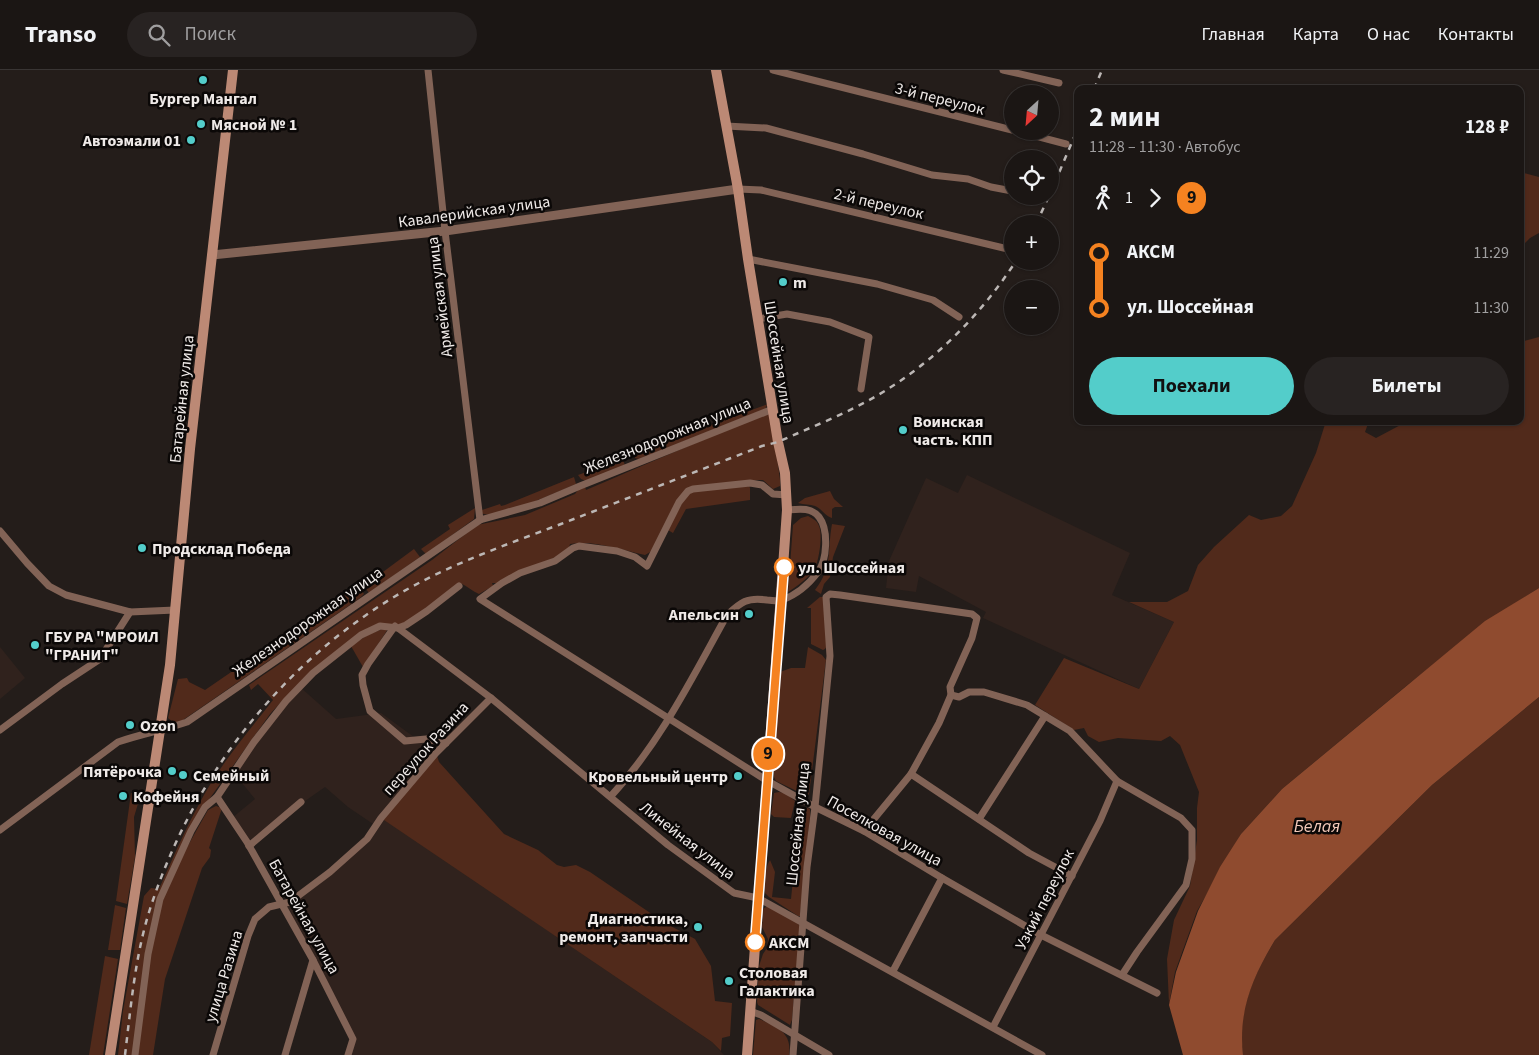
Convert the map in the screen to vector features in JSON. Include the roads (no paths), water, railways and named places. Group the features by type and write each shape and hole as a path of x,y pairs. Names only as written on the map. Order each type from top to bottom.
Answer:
{"main road":[{"name":"Батарейная улица","path":"159,732 170,665 190,449 233,70"},
{"name":"Шоссейная улица","path":"716,70 738,189 748,259 785,473 787,495 781,601 766,780 747,1055"},
{"path":"110,1055 159,732"}],"street":[{"name":"Армейская улица","path":"428,70 445,231 480,520"},
{"name":"3-й переулок","path":"773,70 1004,128"},
{"path":"1003,70 1059,84"},
{"path":"726,126 766,128 932,175 968,179 1004,189"},
{"path":"1051,140 1066,144"},
{"name":"Кавалерийская улица","path":"212,255 445,231 738,189"},
{"name":"2-й переулок","path":"738,189 770,192 1004,248"},
{"path":"748,259 884,286 933,300 959,317"},
{"path":"758,319 787,314 830,322 868,337 861,389"},
{"name":"Железнодорожная улица","path":"0,830 118,742 159,732 187,722 480,520 540,503 773,409"},
{"name":"Поселковая улица","path":"787,495 773,494 762,485 750,483 693,489 688,491 679,502 647,566 635,556 617,551 579,546 555,561 514,576 480,599 766,780 864,831 1041,935 1157,993"},
{"path":"611,796 627,779 670,718 727,615 741,602 755,598 781,601 803,588 819,571 826,541 823,525 818,516 809,510 787,510"},
{"path":"0,531 27,564 49,586 66,595 130,612 175,610"},
{"path":"135,1055 148,954 160,899 191,831 205,807 217,797 254,742 286,701 313,674 361,635 380,626 397,627 416,620 459,586"},
{"name":"Шоссейная улица","path":"794,1055 802,923 830,656 826,597 830,594 840,595 972,614 977,618 972,638 950,686 951,695"},
{"path":"0,730 62,684 100,659 130,612"},
{"path":"397,627 381,643 362,675 370,711 406,742 426,739 446,743"},
{"name":"Линейная улица","path":"397,627 491,698 668,845 734,894 758,898 1042,1055"},
{"path":"864,831 911,774 939,723 951,695 958,697 969,692 984,692 1027,705 1070,730 1117,781 1182,818 1192,830 1192,859 1186,885 1122,975"},
{"name":"переулок Разина","path":"381,818 446,743 491,698"},
{"path":"979,819 1045,716"},
{"path":"911,774 1029,853 1072,876"},
{"name":"Узкий переулок","path":"993,1027 1100,821 1117,781"},
{"name":"Батарейная улица","path":"217,797 249,846 313,960 353,1039 348,1055"},
{"path":"249,846 301,802"},
{"name":"улица Разина","path":"213,1055 248,936 255,920 269,907 290,902 330,872 367,839 381,818"},
{"path":"893,971 942,878"},
{"path":"285,1055 313,960"},
{"path":"750,1012 760,1015 830,1055"}],"water":[{"name":"Белая","path":"1539,588 1539,697 1432,785 1275,940 1260,967 1249,994 1243,1023 1243,1055 1183,1055 1169,1005 1176,972 1198,911 1220,867 1241,834 1282,789 1485,621"}],"railway":[{"path":"1096,85 1102,70"},
{"path":"1059,173 1074,137"},
{"path":"1040,215 1045,205"},
{"path":"125,1055 134,981 145,927 168,861 190,814 216,770 246,729 279,690 316,654 356,622 399,594 458,564 762,446 778,442 866,402 899,382 937,353 971,319 1010,270"}],"place":[{"name":"Бургер Мангал","path":"203,80"},
{"name":"Мясной № 1","path":"201,124"},
{"name":"Автоэмали 01","path":"191,140"},
{"name":"m","path":"783,282"},
{"name":"Воинская часть. КПП","path":"903,430"},
{"name":"Продсклад Победа","path":"142,548"},
{"name":"ул. Шоссейная","path":"784,567"},
{"name":"Апельсин","path":"749,614"},
{"name":"ГБУ РА \"МРОИЛ \"ГРАНИТ\"","path":"35,645"},
{"name":"Ozon","path":"130,725"},
{"name":"Пятёрочка","path":"172,771"},
{"name":"Семейный","path":"183,775"},
{"name":"Кровельный центр","path":"738,776"},
{"name":"Кофейня","path":"123,796"},
{"name":"Диагностика, ремонт, запчасти","path":"698,927"},
{"name":"АКСМ","path":"755,942"},
{"name":"Столовая Галактика","path":"729,981"}]}
